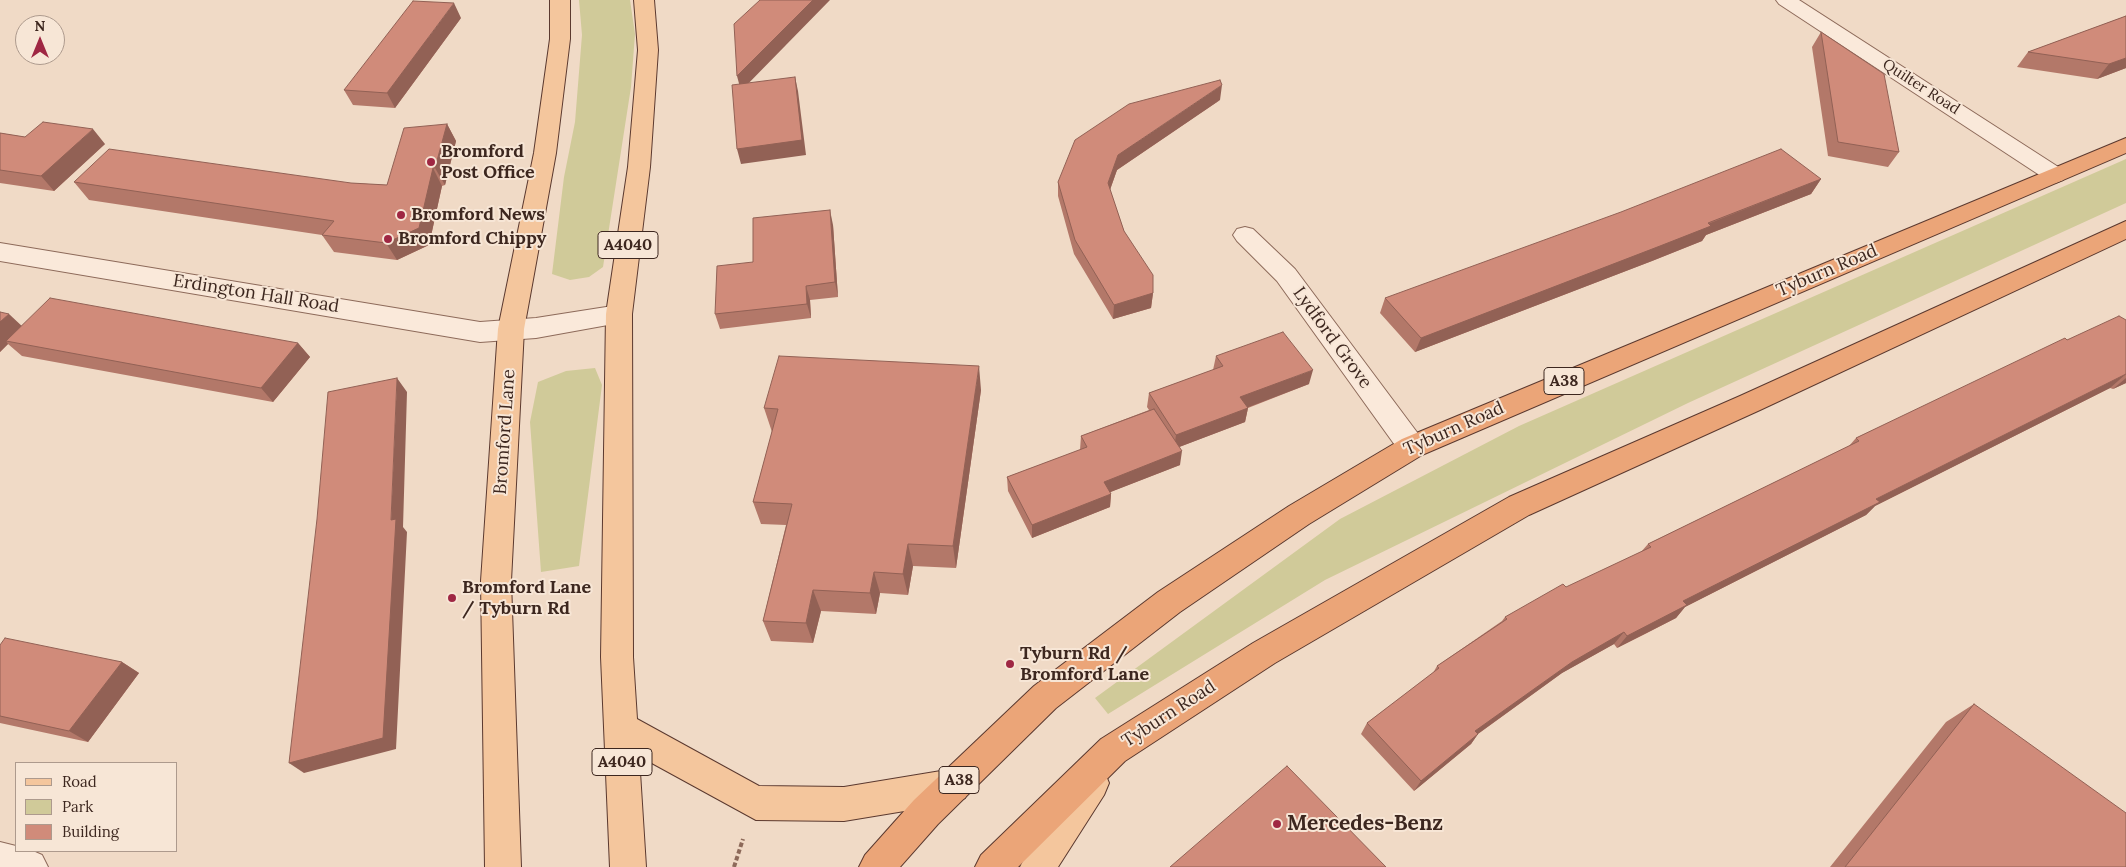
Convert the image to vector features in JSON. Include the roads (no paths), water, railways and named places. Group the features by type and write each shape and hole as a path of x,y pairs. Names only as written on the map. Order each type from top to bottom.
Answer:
{"highway":[{"name":"Tyburn Road","path":"877,867 926,812 1045,697 1169,602 1299,514 1412,447 2126,145"},
{"name":"Tyburn Road","path":"993,867 1113,750 1264,653 1519,506 1750,403 2126,229"}],"main road":[{"name":"Bromford Lane","path":"503,867 496,581 512,329 545,152 560,39 560,0"},
{"name":"A4040","path":"628,867 617,657 619,314 642,138 648,50 644,0"},
{"path":"620,728 756,803 844,804 953,786"},
{"path":"1038,867 1113,750"}],"street":[{"name":"Quilter Road","path":"1786,0 2055,175"},
{"name":"Lydford Grove","path":"1245,235 1286,275 1412,447"},
{"name":"Erdington Hall Road","path":"0,252 480,332 536,328 619,314"},
{"path":"0,860 30,867"}],"place":[{"name":"Bromford Post Office","path":"431,162"},
{"name":"Bromford News","path":"401,215"},
{"name":"Bromford Chippy","path":"388,239"},
{"name":"Bromford Lane / Tyburn Rd","path":"452,598"},
{"name":"Tyburn Rd / Bromford Lane","path":"1010,664"},
{"name":"Mercedes-Benz","path":"1277,824"}]}
